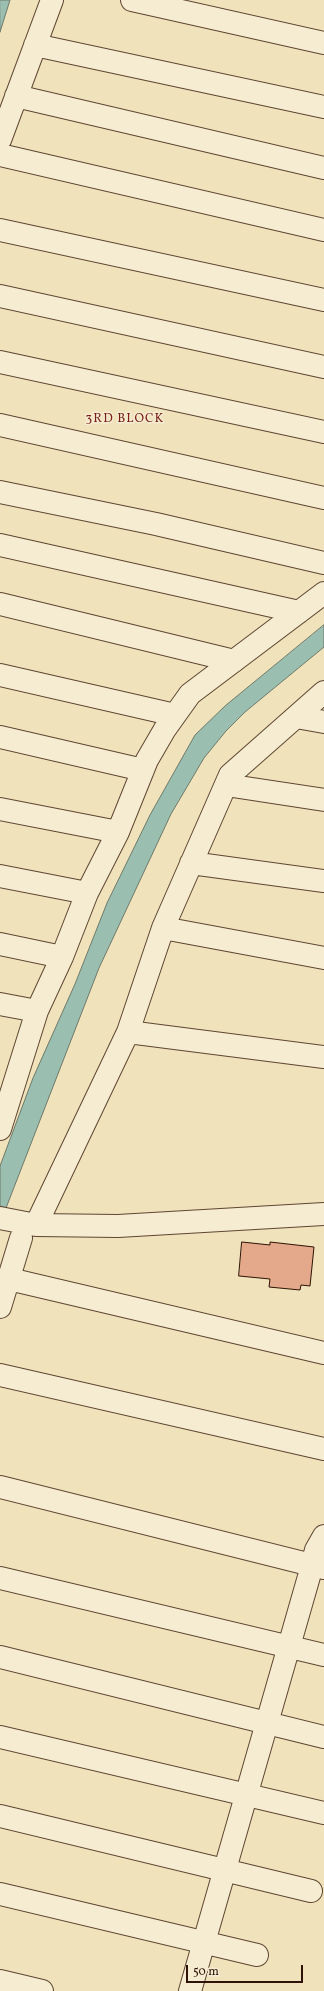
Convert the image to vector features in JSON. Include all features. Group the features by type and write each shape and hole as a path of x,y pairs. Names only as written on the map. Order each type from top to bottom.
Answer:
{"street":[{"path":"0,140 52,0"},
{"path":"132,0 324,43"},
{"path":"35,45 324,107"},
{"path":"16,96 324,168"},
{"path":"0,155 324,230"},
{"path":"0,230 324,300"},
{"path":"0,296 324,367"},
{"path":"0,362 324,432"},
{"path":"0,425 324,498"},
{"path":"0,492 156,524 324,563"},
{"path":"0,545 299,612"},
{"path":"0,1130 7,1084 37,1011 62,957 87,893 118,832 143,770 165,729 190,694 324,593"},
{"path":"0,604 234,661"},
{"path":"0,675 175,715"},
{"path":"0,1307 9,1279 29,1231 128,1032 163,928 230,775 324,692"},
{"path":"296,717 324,722"},
{"path":"0,737 143,770"},
{"path":"226,785 324,800"},
{"path":"0,809 118,832"},
{"path":"192,863 324,881"},
{"path":"0,876 87,893"},
{"path":"163,928 324,958"},
{"path":"0,944 62,957"},
{"path":"0,1004 37,1011"},
{"path":"128,1032 324,1057"},
{"path":"0,1233 324,1214"},
{"path":"0,1218 29,1231 35,1240 118,1241 324,1229"},
{"path":"9,1279 324,1353"},
{"path":"0,1374 324,1449"},
{"path":"0,1487 318,1567"},
{"path":"190,1991 266,1723 318,1567 316,1550 324,1536"},
{"path":"0,1578 324,1655"},
{"path":"0,1658 324,1737"},
{"path":"0,1737 324,1813"},
{"path":"0,1816 311,1891"},
{"path":"0,1894 257,1955"},
{"path":"0,1981 42,1991"}],"shaded area":[{"path":"0,0 10,0 0,32"},
{"path":"324,625 324,647 245,712 226,731 204,758 171,814 99,968 6,1208 0,1206 0,1166 33,1078 75,984 107,903 150,815 195,735 225,706"}],"building":[{"path":"242,1242 270,1245 270,1242 314,1247 310,1286 301,1285 300,1290 269,1287 270,1279 239,1276"}],"district":[{"name":"3RD BLOCK","path":"125,420"}]}
